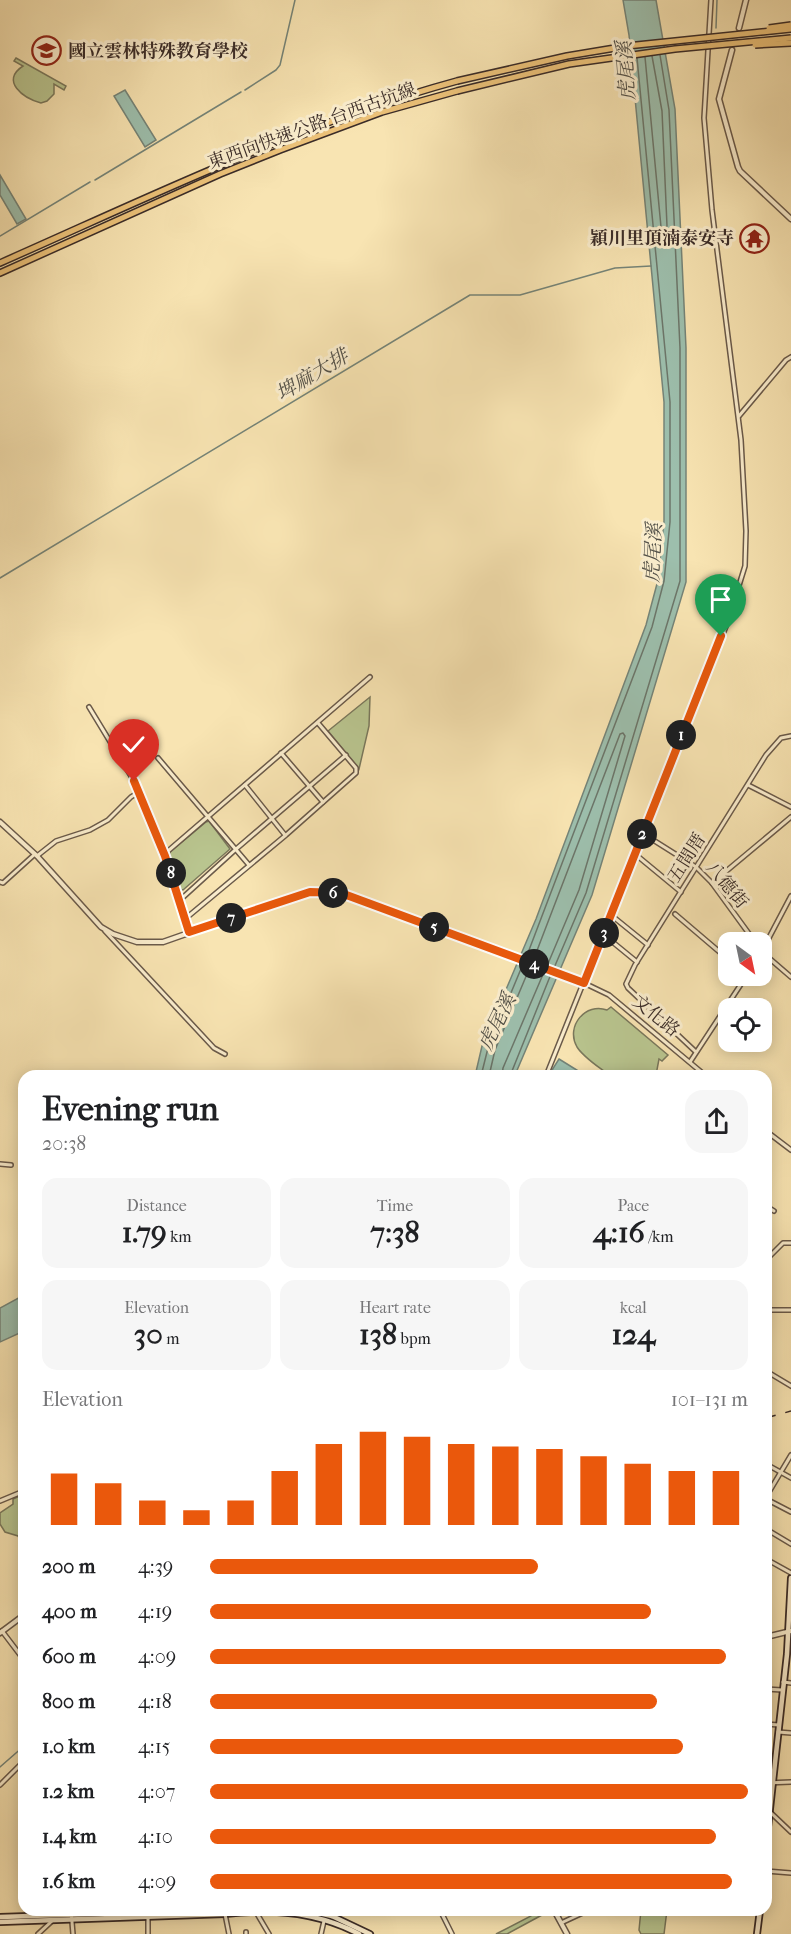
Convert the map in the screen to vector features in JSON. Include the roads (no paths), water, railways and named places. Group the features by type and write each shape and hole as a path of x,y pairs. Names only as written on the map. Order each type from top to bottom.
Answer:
{"highway":[{"name":"東西向快速公路 台西古坑線","path":"0,263 175,184 312,127 397,98 457,81 567,56 681,39 791,27"},
{"name":"東西向快速公路 台西古坑線","path":"0,273 261,157 382,112 569,64 675,49 791,38"},
{"path":"675,49 791,43"}],"main road":[{"path":"772,1798 782,1690 789,1654 791,1578"},
{"path":"0,1917 24,1916"},
{"path":"0,1922 54,1920 65,1916"},
{"path":"122,1916 174,1916"},
{"path":"314,1916 359,1934"},
{"path":"332,1916 370,1934"},
{"path":"757,1934 759,1916"}],"street":[{"path":"548,1070 727,624 745,566 745,519 739,417 714,221 704,118 711,0"},
{"path":"739,28 746,0"},
{"path":"732,50 719,99 738,167 791,219"},
{"path":"739,417 786,360 791,357"},
{"path":"165,856 370,677"},
{"path":"89,707 139,792 165,856 189,932"},
{"path":"185,919 356,773 356,768 318,723"},
{"name":"五間厝","path":"648,945 774,745 781,738 791,736"},
{"path":"281,753 323,802"},
{"path":"180,900 235,849 346,755"},
{"path":"158,758 249,865"},
{"path":"245,785 286,835"},
{"path":"748,785 791,807"},
{"path":"0,882 3,883 56,841 90,830 108,820 139,792"},
{"path":"712,883 791,817"},
{"path":"0,822 36,855 214,1048 225,1054"},
{"name":"八德街","path":"642,833 696,867 712,883 747,932"},
{"path":"635,854 681,892"},
{"path":"101,927 147,943 163,942 310,892 341,893 584,983"},
{"path":"772,933 791,896"},
{"path":"675,914 718,951"},
{"path":"611,915 648,945"},
{"path":"603,934 637,962"},
{"name":"文化路","path":"648,945 626,984 696,1052"},
{"path":"772,961 791,977"},
{"name":"文化路","path":"584,983 609,995 699,1069"},
{"path":"690,1062 740,986"},
{"path":"772,1135 791,1149"},
{"path":"0,1164 10,1165"},
{"path":"772,1254 783,1243 791,1243"},
{"path":"772,1310 791,1310"},
{"path":"772,1375 791,1386"},
{"path":"772,1488 791,1455"},
{"path":"772,1467 791,1479"},
{"path":"0,1501 18,1494"},
{"path":"772,1501 791,1512"},
{"path":"772,1533 791,1544"},
{"path":"772,1564 791,1573"},
{"path":"18,1619 1,1632 18,1653"},
{"path":"772,1636 790,1631"},
{"path":"783,1682 791,1683"},
{"path":"772,1689 782,1690"},
{"path":"772,1724 779,1725"},
{"path":"778,1732 791,1733"},
{"path":"0,1785 18,1767"},
{"path":"774,1783 791,1782"},
{"path":"772,1814 791,1832"},
{"path":"772,1871 791,1873"},
{"path":"71,1916 73,1934"},
{"path":"225,1916 229,1934"},
{"path":"259,1916 268,1934"},
{"path":"443,1916 452,1934"},
{"path":"557,1916 567,1934"},
{"path":"561,1923 577,1916"},
{"path":"148,1917 148,1934"},
{"path":"321,1934 324,1919"},
{"path":"38,1934 54,1920"}],"water":[{"name":"虎尾溪","path":"623,0 656,0 675,109 686,348 686,582 592,895 517,1070 476,1070 482,1046 536,919 646,625 658,580 664,521 664,402 629,35"},
{"path":"125,90 156,140 145,147 114,96"},
{"path":"0,175 26,219 17,224 0,195"},
{"path":"559,1059 577,1070 552,1070"},
{"path":"18,1298 18,1334 0,1342 0,1308"}],"waterway":[{"path":"245,90 280,65 295,0"},
{"path":"716,28 717,0"},
{"path":"95,180 241,92"},
{"path":"0,236 90,182"},
{"name":"埤麻大排","path":"0,578 470,295 520,295 615,268 651,266"},
{"path":"0,1767 18,1751"}],"tunnel":[{"path":"732,50 739,28"}],"railway":[{"path":"772,1416 791,1411"}],"place":[{"name":"國立雲林特殊教育學校","path":"47,51"},
{"name":"穎川里頂湳泰安寺","path":"755,238"}]}
